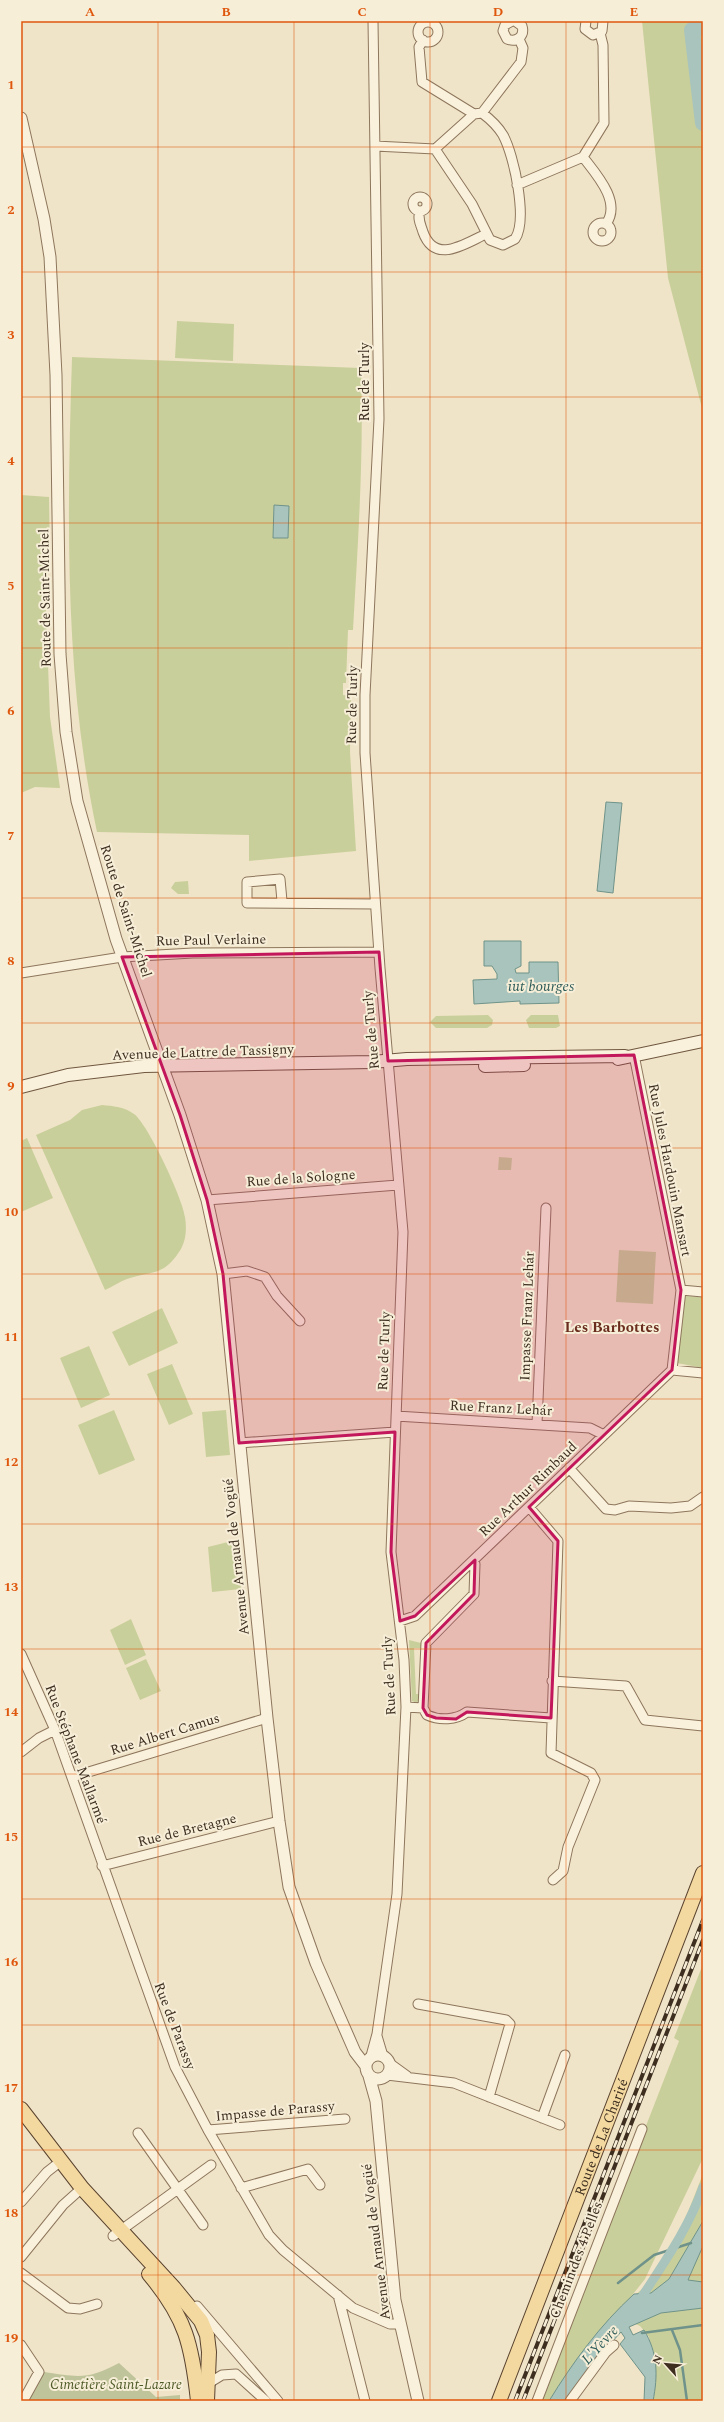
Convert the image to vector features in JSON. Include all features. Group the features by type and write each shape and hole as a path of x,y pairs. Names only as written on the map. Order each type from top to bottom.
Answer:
{"main road":[{"name":"Avenue de Lattre de Tassigny","path":"21,1087 68,1075 161,1066 388,1061 407,1059 629,1056 703,1041"},
{"name":"Route de La Charité","path":"499,2401 703,1873"},
{"path":"21,2109 57,2164 78,2191 117,2233 174,2288 201,2322 207,2336 209,2352 209,2383 207,2401"},
{"path":"21,2125 57,2164"},
{"path":"117,2233 168,2296 187,2334 193,2356 198,2401"}],"street":[{"name":"Rue de Turly","path":"369,2064 377,2034 397,1894 406,1708 400,1621 391,1552 394,1432 396,1416 403,1235 375,904 365,753 365,695 379,419 373,21"},
{"path":"512,21 505,25 504,34 510,40 519,38"},
{"path":"375,146 435,149 478,113 521,62 523,48 519,38 523,30 520,24 515,21"},
{"path":"586,21 585,26 587,32 594,35 600,33 603,28 603,21"},
{"path":"517,185 583,157 604,123 603,45 600,33"},
{"path":"423,40 419,47 422,82 491,120 503,136 513,163 517,185 520,225 518,235 511,242 503,245 494,243 486,234 472,204 435,149"},
{"name":"Route de Saint-Michel","path":"21,118 44,219 53,298 60,654 66,732 77,801 122,957 161,1066"},
{"path":"583,157 605,187 611,209 610,218 606,224"},
{"path":"420,211 419,219 425,237 430,245 438,250 446,250 486,234"},
{"path":"282,901 375,904"},
{"name":"Rue Paul Verlaine","path":"21,972 122,957 193,953 379,952"},
{"name":"Rue Jules Hardouin Mansart","path":"629,1056 681,1290 672,1370"},
{"name":"Avenue Arnaud de Vogüé","path":"161,1066 180,1115 207,1200 222,1274 278,1821 289,1887 316,1963 352,2041 369,2064 373,2079 385,2077"},
{"name":"Rue de la Sologne","path":"207,1200 398,1185"},
{"name":"Impasse Franz Lehár","path":"537,1424 546,1208"},
{"path":"222,1274 247,1271 256,1272 264,1277 277,1296 300,1321"},
{"path":"681,1290 703,1292"},
{"path":"672,1370 703,1373"},
{"name":"Rue Arthur Rimbaud","path":"400,1621 415,1616 672,1370"},
{"name":"Rue Franz Lehár","path":"396,1416 590,1428 604,1435"},
{"path":"239,1443 394,1432"},
{"path":"569,1468 606,1508 615,1510 629,1506 671,1508 690,1506 703,1497"},
{"path":"529,1507 558,1541 552,1682 551,1753 592,1773 595,1780 568,1847 563,1871 553,1880"},
{"path":"473,1562 475,1564 474,1594 426,1643 423,1708 427,1715 436,1718 456,1719 467,1712 551,1718"},
{"name":"Rue Stéphane Mallarmé","path":"21,1654 55,1730 102,1866"},
{"path":"552,1682 626,1686 645,1720 703,1726"},
{"path":"406,1708 423,1708"},
{"name":"Rue Albert Camus","path":"72,1777 267,1718"},
{"path":"21,1752 39,1738 55,1730"},
{"name":"Rue de Bretagne","path":"102,1866 278,1821"},
{"name":"Rue de Parassy","path":"102,1866 175,2067 208,2130 269,2235 282,2250 361,2312 390,2324 400,2324"},
{"path":"418,2004 506,2020 510,2024 489,2098"},
{"name":"Rue de Turly","path":"377,2034 386,2060"},
{"path":"542,2118 566,2055"},
{"path":"369,2064 386,2060 409,2076"},
{"name":"Avenue Arnaud de Vogüé","path":"376,2101 385,2077 386,2060"},
{"name":"Avenue Arnaud de Vogüé","path":"369,2064 376,2101 395,2300 418,2401"},
{"path":"385,2077 409,2076 454,2084 560,2125"},
{"name":"Impasse de Parassy","path":"208,2130 345,2119"},
{"name":"Chemin des 4 Pelles","path":"537,2401 642,2129"},
{"path":"138,2133 176,2189 203,2225"},
{"path":"21,2202 57,2164"},
{"path":"117,2233 211,2165"},
{"path":"241,2188 308,2169 320,2185"},
{"path":"21,2257 63,2205 78,2191"},
{"path":"21,2273 68,2308 80,2309 97,2304"},
{"path":"174,2288 189,2298 211,2321 278,2401"},
{"path":"338,2295 365,2401"},
{"path":"21,2345 39,2372 23,2401"},
{"path":"570,2401 606,2352 614,2345"},
{"path":"209,2383 216,2377 229,2373 239,2376 250,2384 266,2401"},
{"path":"250,2384 257,2377"}],"highlighted area":[{"path":"379,952 388,1061 634,1055 681,1290 672,1370 529,1507 558,1541 551,1718 467,1712 456,1719 436,1718 427,1715 423,1708 426,1643 474,1594 475,1560 415,1616 400,1621 391,1552 395,1432 239,1443 223,1274 207,1200 180,1115 122,957"}],"green space":[{"path":"642,21 703,21 703,412 668,278"},
{"path":"177,321 234,324 233,361 175,358"},
{"path":"72,357 361,368 362,433 357,564 353,630 348,630 346,683 343,683 343,695 351,696 350,752 356,851 249,861 249,835 97,832 86,774 78,715 73,655 69,536"},
{"path":"21,495 49,497 50,558 44,559 50,717 60,788 35,787 21,793"},
{"path":"188,881 189,894 178,894 171,888 175,882"},
{"path":"488,1015 493,1020 492,1025 487,1028 436,1028 430,1022 436,1016"},
{"path":"531,1015 558,1015 560,1026 556,1028 529,1028 526,1020"},
{"path":"102,1105 123,1108 134,1114 148,1132 172,1179 183,1208 186,1226 185,1240 173,1260 167,1266 155,1272 127,1279 105,1290 36,1135 70,1120 82,1110"},
{"path":"27,1138 53,1198 21,1212 21,1141"},
{"path":"499,1157 512,1158 511,1170 498,1170"},
{"path":"619,1250 656,1252 653,1304 616,1302"},
{"path":"685,1296 703,1297 703,1368 677,1363"},
{"path":"162,1308 178,1343 129,1366 112,1332"},
{"path":"89,1346 110,1395 81,1408 60,1358"},
{"path":"172,1364 193,1414 169,1425 147,1374"},
{"path":"114,1410 135,1460 99,1475 78,1425"},
{"path":"226,1410 230,1455 206,1457 202,1412"},
{"path":"236,1540 241,1589 212,1592 208,1547"},
{"path":"131,1619 146,1655 125,1665 110,1630"},
{"path":"409,1640 421,1643 421,1648 414,1648 416,1694 421,1694 417,1703 412,1701"},
{"path":"146,1659 161,1691 140,1700 126,1668"},
{"path":"703,1964 703,2158 645,2279 630,2298 643,2288 665,2259 683,2224 703,2174 703,2401 650,2401 652,2372 649,2337 640,2326 617,2316 553,2401 539,2401 679,2041 674,2038"},
{"name":"Cimetière Saint-Lazare","path":"119,2363 156,2397 180,2395 180,2401 28,2401 44,2372 83,2376 91,2375"}],"water":[{"path":"274,505 289,506 288,538 273,538"},
{"path":"606,802 622,803 613,893 597,891"},
{"name":"iut bourges","path":"484,941 521,941 521,966 515,969 516,973 529,973 529,962 558,962 559,1003 520,1004 520,1001 474,1004 473,980 497,979 497,974 492,966 484,966"},
{"name":"L'Yèvre","path":"703,2221 703,2246 688,2280 703,2282 703,2308 661,2313 629,2327 633,2335 644,2330 652,2347 656,2365 656,2383 653,2401 644,2401 645,2377 620,2344 625,2338 621,2332 589,2367 566,2401 549,2401 588,2344 610,2318 634,2294 651,2293 669,2279"}],"waterway":[{"path":"703,27 692,30 703,123"},
{"path":"638,2303 682,2233 703,2187"},
{"path":"618,2283 654,2255 691,2243"},
{"path":"642,2333 703,2325"},
{"path":"672,2330 680,2350 687,2401"}],"railway":[{"path":"515,2401 703,1920"},
{"path":"523,2401 703,1940"}],"district":[{"name":"Les Barbottes","path":"612,1327"}]}
